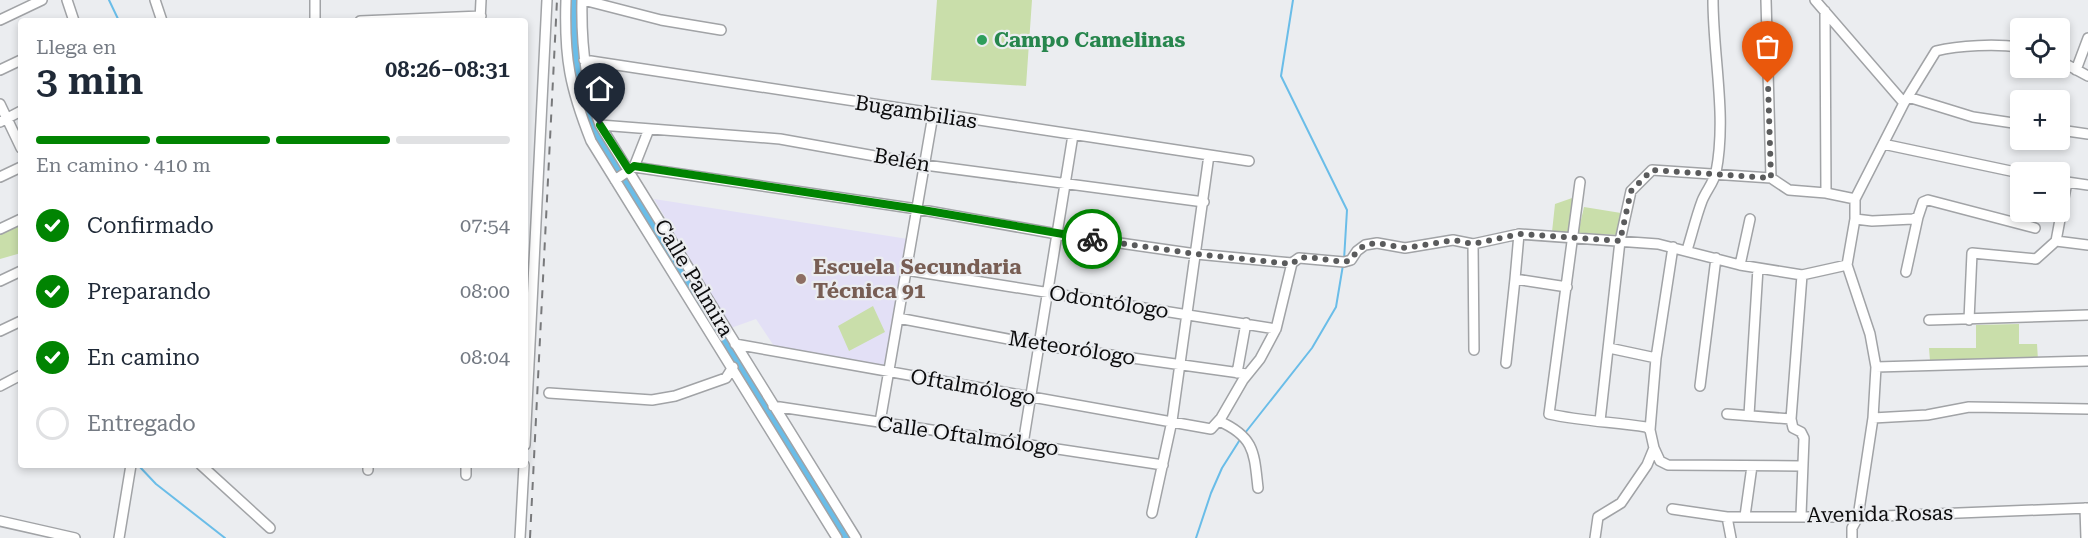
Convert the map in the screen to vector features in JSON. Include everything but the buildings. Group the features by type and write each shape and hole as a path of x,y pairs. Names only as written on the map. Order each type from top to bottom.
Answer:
{"street":[{"path":"0,20 42,0"},
{"path":"67,0 73,18"},
{"path":"155,0 161,18"},
{"path":"315,0 315,18"},
{"path":"480,18 481,0"},
{"path":"528,384 547,0"},
{"path":"566,0 565,42 575,96 591,141 624,174 705,311 733,368 837,538"},
{"path":"583,0 661,20 721,30"},
{"name":"Calle Palmira","path":"583,0 581,37 593,107 624,174 705,311 735,344 856,538"},
{"path":"1688,250 1703,199 1716,174 1720,93 1713,38 1713,0"},
{"path":"1766,0 1771,178"},
{"path":"1815,0 1906,100 1973,117 2010,123"},
{"path":"1825,11 1826,193"},
{"path":"2076,70 2088,38"},
{"path":"1852,538 1852,528 1858,517 1873,418 1876,367 1870,334 1847,265 1855,219 1855,199 1906,100 1936,51 1951,47 2010,46"},
{"name":"Bugambilias","path":"584,60 933,115 1249,161"},
{"path":"0,70 18,61"},
{"path":"2070,67 2088,76"},
{"path":"0,104 4,120 18,143"},
{"path":"4,120 18,113"},
{"path":"880,423 933,115"},
{"name":"Belén","path":"600,125 780,139 925,165 1204,202"},
{"path":"624,174 649,129"},
{"path":"2070,131 2088,134"},
{"path":"1023,444 1073,135"},
{"path":"1883,144 2010,170"},
{"path":"1152,513 1172,421 1181,365 1209,155"},
{"path":"0,177 18,168"},
{"path":"1600,421 1620,241 1631,191 1652,170 1771,178 1789,190 1826,193 1855,199"},
{"path":"624,174 917,209 1057,234 1196,254 1292,264"},
{"path":"1580,182 1549,414 1579,420 1646,427 1650,430"},
{"path":"2070,182 2088,185"},
{"path":"1906,272 1918,217 1923,202 1928,200 2035,228"},
{"path":"1855,219 1892,220 1918,217"},
{"path":"1740,265 1750,219"},
{"path":"0,229 18,220"},
{"path":"1969,320 1971,254 2036,259 2056,241 2058,222"},
{"path":"1506,363 1519,234"},
{"path":"1242,374 1260,359 1276,328 1292,264 1299,258 1308,257 1344,262 1351,260 1365,245 1377,243 1405,248 1454,240 1473,244 1519,234 1673,247 1740,265 1802,274 1847,265"},
{"path":"2056,241 2088,245"},
{"path":"1473,244 1474,350"},
{"path":"1673,247 1656,358 1650,430 1660,462 1668,465 1801,466"},
{"path":"1700,386 1716,258"},
{"path":"1749,415 1758,268"},
{"name":"Odontólogo","path":"906,270 1276,328"},
{"path":"0,281 18,272"},
{"path":"1801,515 1801,466 1804,438 1801,432 1792,428 1791,419 1802,274"},
{"path":"1515,279 1567,287"},
{"path":"1929,320 2088,315"},
{"name":"Meteorólogo","path":"898,318 1039,345 1242,374"},
{"path":"0,332 18,323"},
{"path":"1246,324 1242,374 1219,421 1249,442 1255,456 1258,488"},
{"name":"Oftalmólogo","path":"735,344 1211,429 1219,421"},
{"path":"1609,348 1656,358"},
{"path":"1876,367 2088,361"},
{"path":"549,393 652,400 675,396 726,378 733,368"},
{"path":"0,386 18,377"},
{"name":"Calle Oftalmólogo","path":"773,406 1163,465"},
{"path":"1873,418 1927,415 1969,407 2088,409"},
{"path":"1727,414 1791,419"},
{"path":"1595,538 1595,523 1598,517 1620,503 1647,465 1654,448"},
{"path":"1745,516 1752,466"},
{"path":"119,538 131,468"},
{"path":"204,468 270,528"},
{"path":"520,538 524,468"},
{"path":"2086,508 2086,538"},
{"name":"Avenida Rosas","path":"1672,509 1727,517 1801,515 1858,517 2086,508"},
{"path":"1727,517 1731,538"},
{"path":"0,521 75,538"}],"shaded area":[{"name":"Escuela Secundaria Técnica 91","path":"654,199 908,239 884,366 774,346 756,319 731,328"}],"green space":[{"name":"Campo Camelinas","path":"937,0 1032,0 1026,86 931,80"},
{"path":"1575,197 1570,234 1552,232 1555,204"},
{"path":"1584,207 1621,213 1618,235 1578,233"},
{"path":"18,226 18,254 0,259 0,235"},
{"path":"873,306 885,332 849,351 838,326"},
{"path":"2019,324 2019,344 2037,344 2038,360 1930,361 1929,348 1976,348 1976,325"}],"waterway":[{"path":"109,0 118,18"},
{"path":"573,0 576,68 596,132 847,538"},
{"path":"1293,0 1281,76 1347,210 1344,260"},
{"path":"1245,433 1312,348 1336,307 1343,265"},
{"path":"1196,538 1222,468 1241,438"},
{"path":"141,468 156,484 225,538"}],"railway":[{"path":"530,538 557,0"}],"way so far":[{"path":"1092,239 1196,254 1292,264 1299,258 1308,257 1344,262 1351,260 1365,245 1377,243 1405,248 1454,240 1473,244 1519,234 1620,241 1631,191 1652,170 1771,178 1768,83"}],"place":[{"name":"Campo Camelinas","path":"982,40"},
{"name":"Escuela Secundaria Técnica 91","path":"801,279"}],"route":[{"path":"600,125 629,170 634,166 917,209 1092,239"}]}
